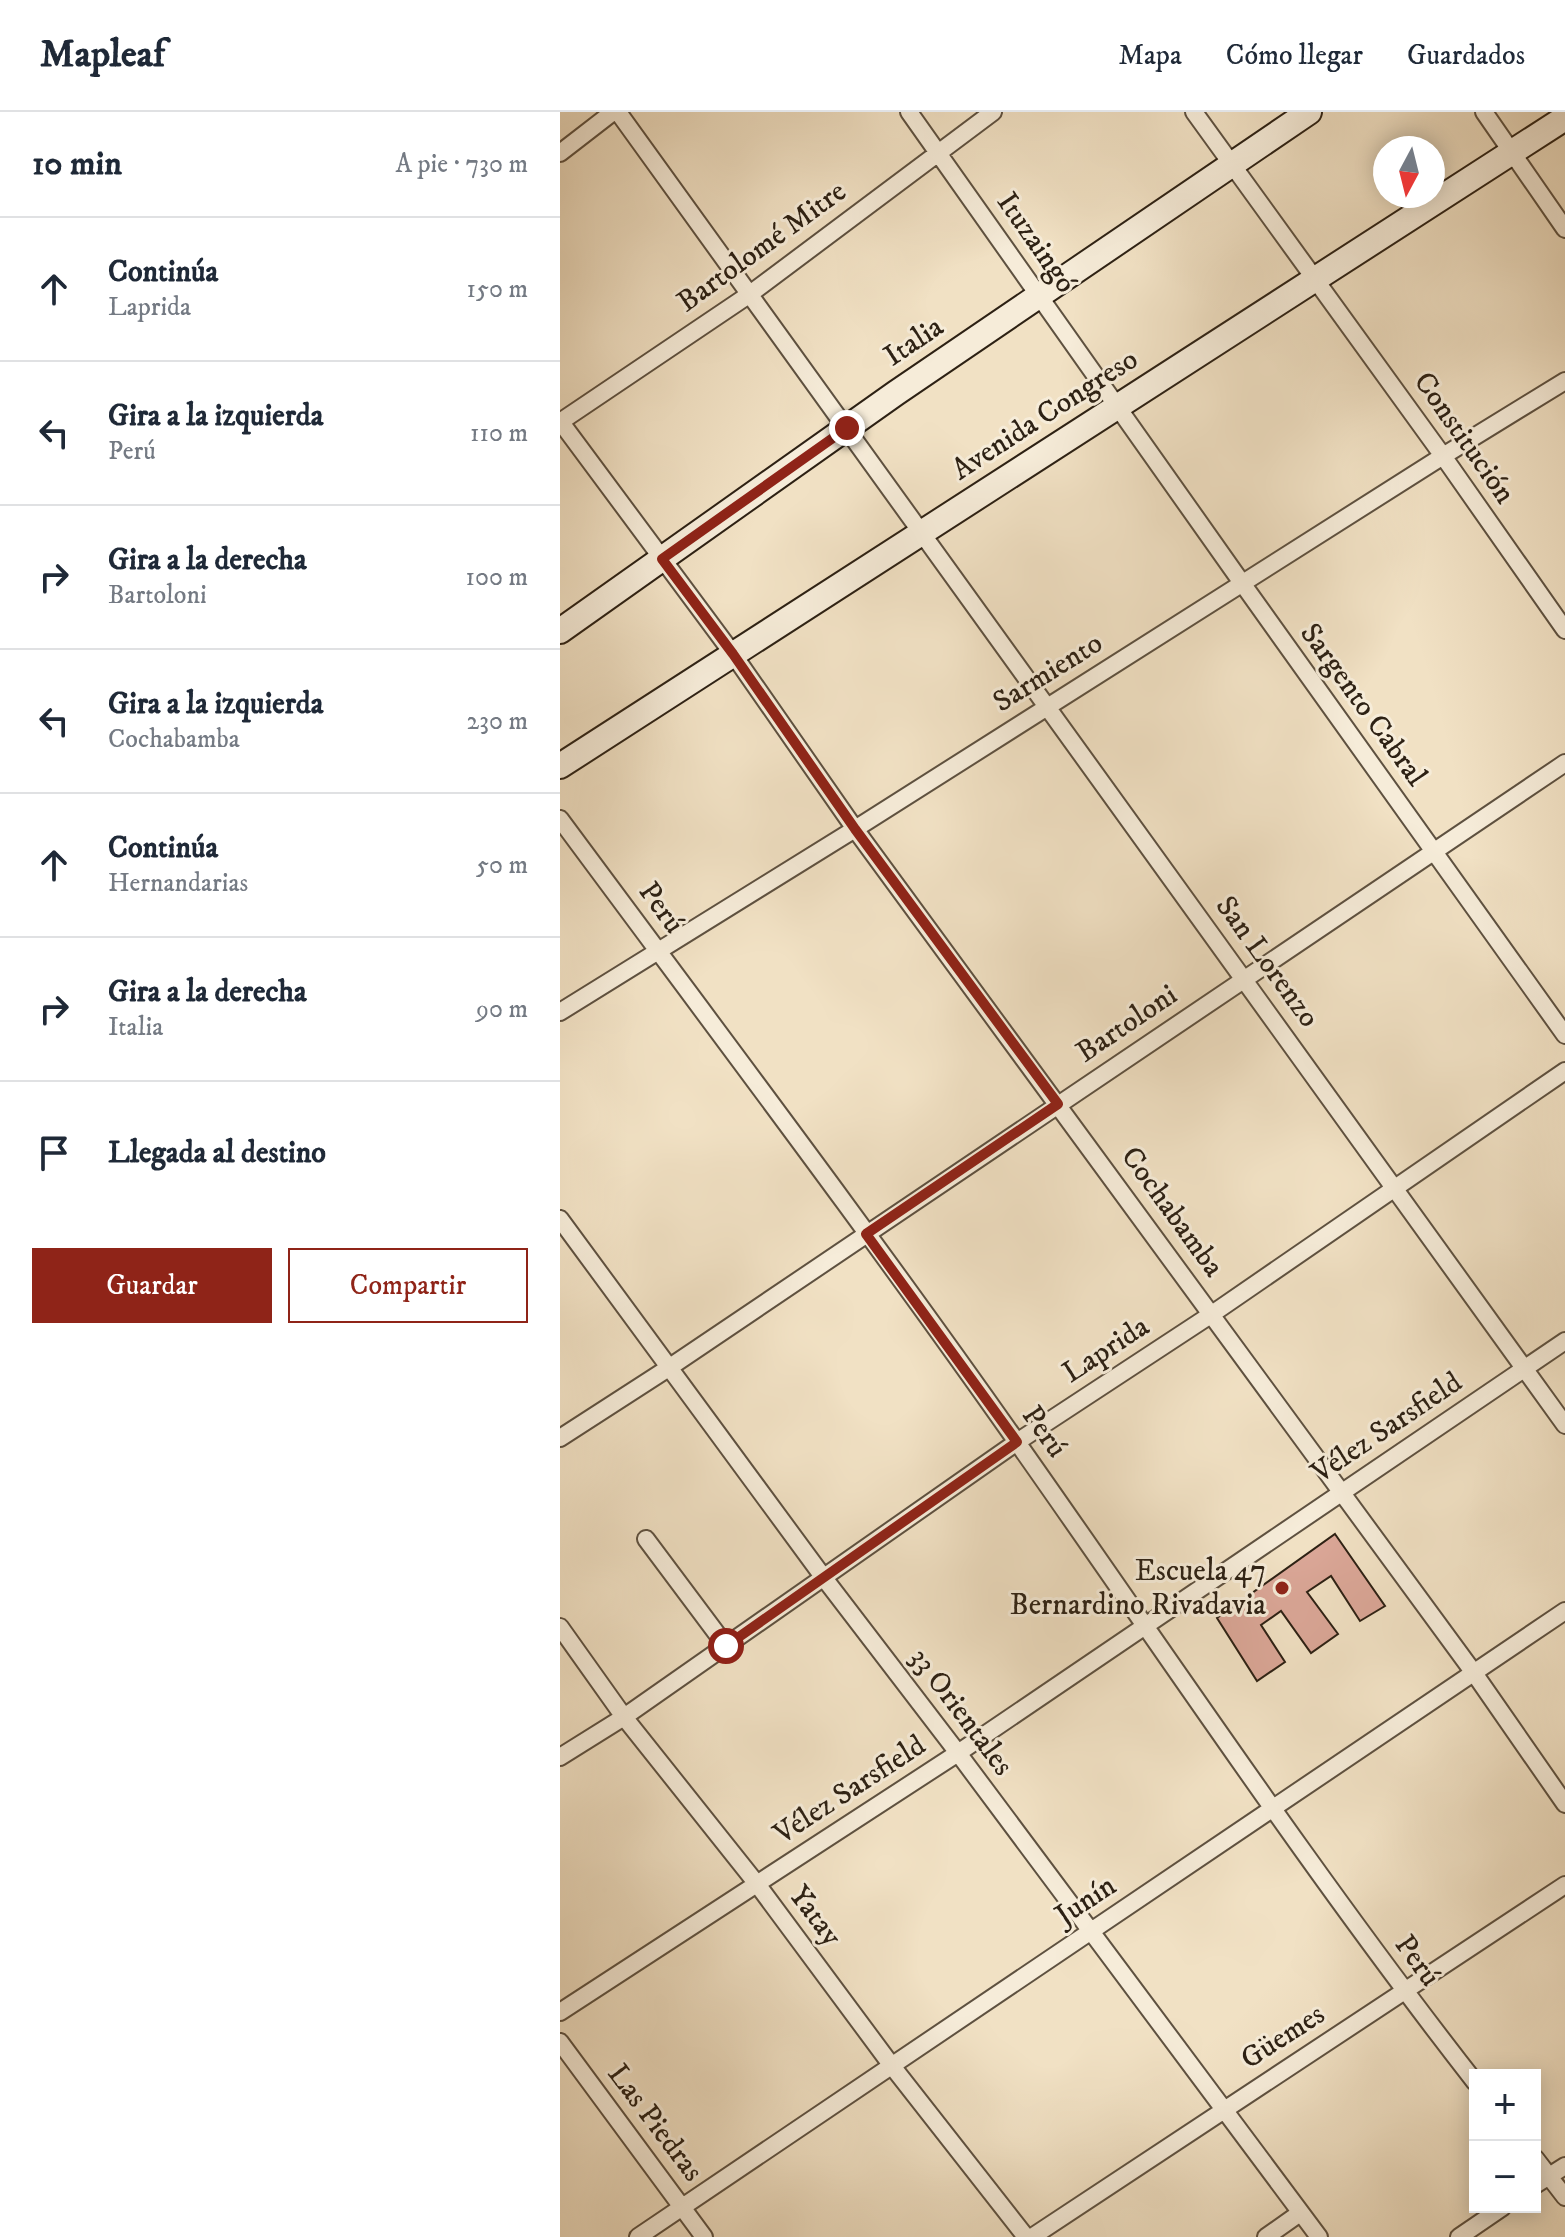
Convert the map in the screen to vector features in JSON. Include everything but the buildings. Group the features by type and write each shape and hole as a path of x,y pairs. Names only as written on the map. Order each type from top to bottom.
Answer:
{"street":[{"path":"560,153 615,112"},
{"name":"San Lorenzo","path":"615,112 847,428 1565,1425"},
{"name":"Ituzaingó","path":"909,112 1117,407"},
{"name":"Bartolomé Mitre","path":"560,421 750,294 993,112"},
{"name":"Constitución","path":"1194,112 1565,630"},
{"name":"Italia","path":"560,631 847,428 1309,112"},
{"path":"1484,112 1565,229"},
{"name":"Avenida Congreso","path":"560,766 1565,118"},
{"name":"Sarmiento","path":"560,1012 1565,381"},
{"name":"Sargento Cabral","path":"1117,407 1565,1035"},
{"name":"Cochabamba","path":"560,421 1474,1673 1565,1804"},
{"name":"Bartoloni","path":"560,1438 1565,763"},
{"name":"Perú","path":"560,819 1017,1442 1404,1991 1469,2074"},
{"name":"Laprida","path":"560,1757 624,1717 1017,1442 1212,1314 1565,1071"},
{"name":"33 Orientales","path":"560,1219 824,1578 1319,2237"},
{"name":"Vélez Sarsfield","path":"560,2012 958,1753 1565,1341"},
{"path":"646,1539 726,1646"},
{"name":"Junín","path":"638,2237 1565,1611"},
{"name":"Yatay","path":"560,1627 624,1717 757,1884 892,2066 1029,2237"},
{"name":"Güemes","path":"1029,2237 1565,1885"},
{"name":"Las Piedras","path":"560,2042 704,2237"},
{"path":"1565,2166 1542,2181 1565,2197"},
{"path":"1266,2237 1300,2213"},
{"path":"1459,2237 1494,2213"}],"place":[{"name":"Escuela 47 Bernardino Rivadavia","path":"1282,1588"}],"route":[{"path":"726,1646 1017,1442 866,1234 1058,1104 855,829 733,654 662,559 847,428"}]}
